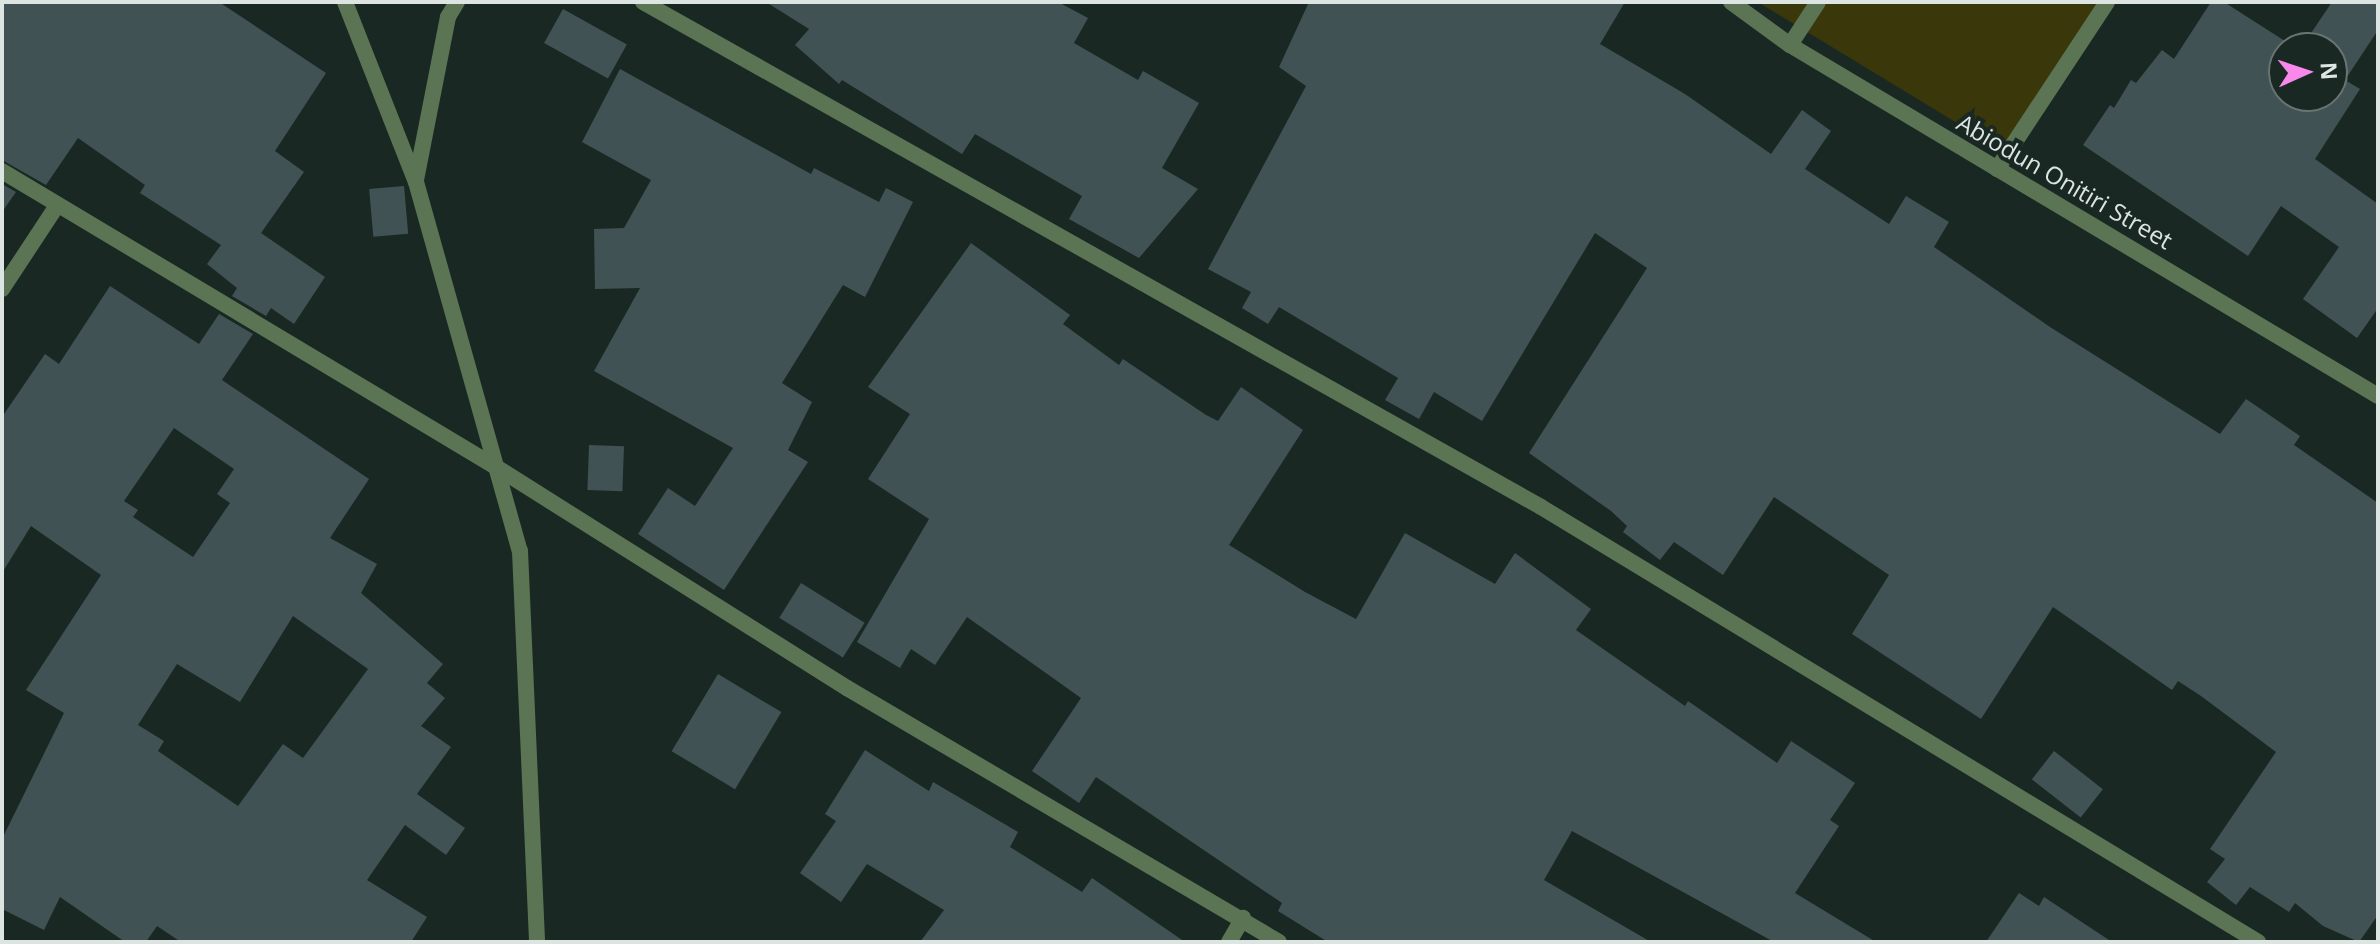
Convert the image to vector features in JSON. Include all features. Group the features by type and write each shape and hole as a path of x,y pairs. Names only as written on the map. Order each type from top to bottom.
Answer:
{"street":[{"path":"345,2 416,182 520,551 537,942"},
{"path":"416,182 448,17 457,2"},
{"path":"643,2 1541,507 2258,942"},
{"name":"Abiodun Onitiri Street","path":"1731,2 1790,45 2378,396"},
{"path":"1790,45 1818,2"},
{"path":"1997,169 2107,2"},
{"path":"2,171 56,207 496,467 847,688 1243,918 1279,942"},
{"path":"2,289 56,207"},
{"path":"1229,942 1243,918"}],"shaded area":[{"path":"1758,2 2104,2 2008,154"}],"building":[{"path":"2,2 219,2 326,73 275,151 304,172 261,233 325,277 294,324 271,308 266,316 232,296 237,288 207,264 221,245 140,193 145,185 78,138 46,185 2,160"},
{"path":"766,2 1058,2 1088,18 1074,43 1138,80 1143,71 1199,103 1162,168 1198,189 1139,258 1069,219 1082,196 975,134 962,154 842,80 839,84 795,45 809,29"},
{"path":"1309,2 1625,2 1600,44 1685,94 1771,154 1802,110 1831,131 1805,169 1889,224 1906,196 1949,222 1934,247 2050,327 2220,434 2246,399 2300,436 2294,445 2378,503 2378,915 2359,942 2323,926 2295,903 2289,912 2250,887 2236,905 2207,882 2225,859 2210,849 2276,752 2178,681 2172,690 2053,607 1981,719 1852,634 1889,575 1774,497 1723,575 1674,542 1660,560 1623,532 1627,526 1611,511 1529,453 1647,268 1595,233 1482,421 1434,392 1419,419 1385,400 1398,378 1279,307 1268,324 1242,308 1251,292 1208,269 1306,86 1279,67"},
{"path":"2211,2 2224,2 2271,32 2268,32 2268,112 2345,112 2315,159 2378,204 2378,308 2357,338 2303,299 2339,247 2281,206 2248,256 2083,145 2110,105 2114,108 2131,80 2136,83 2162,50 2174,59"},
{"path":"2332,2 2378,2 2378,30 2348,75 2348,32 2312,32"},
{"path":"563,9 627,44 608,79 544,43"},
{"path":"620,69 811,174 814,168 879,202 886,188 913,202 865,297 843,285 782,383 812,402 788,450 808,462 724,590 638,534 668,488 695,506 733,448 594,371 640,288 595,289 594,229 624,228 651,180 582,142"},
{"path":"2348,82 2360,89 2348,108"},
{"path":"2,184 16,192 2,212"},
{"path":"404,186 408,234 373,237 369,189"},
{"path":"971,243 1070,315 1063,324 1119,365 1123,359 1206,415 1218,421 1241,387 1303,430 1229,545 1305,592 1356,619 1405,533 1495,584 1515,553 1591,609 1576,630 1685,706 1688,701 1777,763 1791,741 1855,783 1830,820 1839,826 1795,893 1876,942 1774,942 1572,831 1544,880 1651,942 1328,942 1278,911 1282,903 1096,777 1079,803 1032,771 1081,698 967,617 935,665 911,649 900,668 857,642 929,519 868,479 910,414 868,387"},
{"path":"110,286 199,344 219,314 253,334 222,380 369,479 330,538 377,564 361,593 443,664 427,683 445,698 421,726 451,747 417,794 465,828 446,855 405,825 367,880 427,917 411,942 181,942 157,926 146,942 125,942 60,897 44,930 2,909 2,839 64,713 26,690 101,575 31,526 2,573 2,417 45,354 59,364","holes":["174,428 234,469 217,494 230,503 193,557 133,517 138,510 124,501","293,616 368,669 303,758 283,744 238,806 158,751 164,741 138,725 177,664 240,702"]},
{"path":"589,445 624,446 622,491 587,490"},
{"path":"801,583 865,623 843,658 779,618"},
{"path":"718,674 781,712 735,789 672,751"},
{"path":"865,750 929,791 933,782 1018,832 1010,847 1082,892 1092,878 1185,942 920,942 944,910 867,864 841,902 800,873 836,821 825,814"},
{"path":"2054,751 2103,789 2081,818 2032,779"},
{"path":"2019,893 2039,906 2044,897 2112,942 1986,942"}]}
